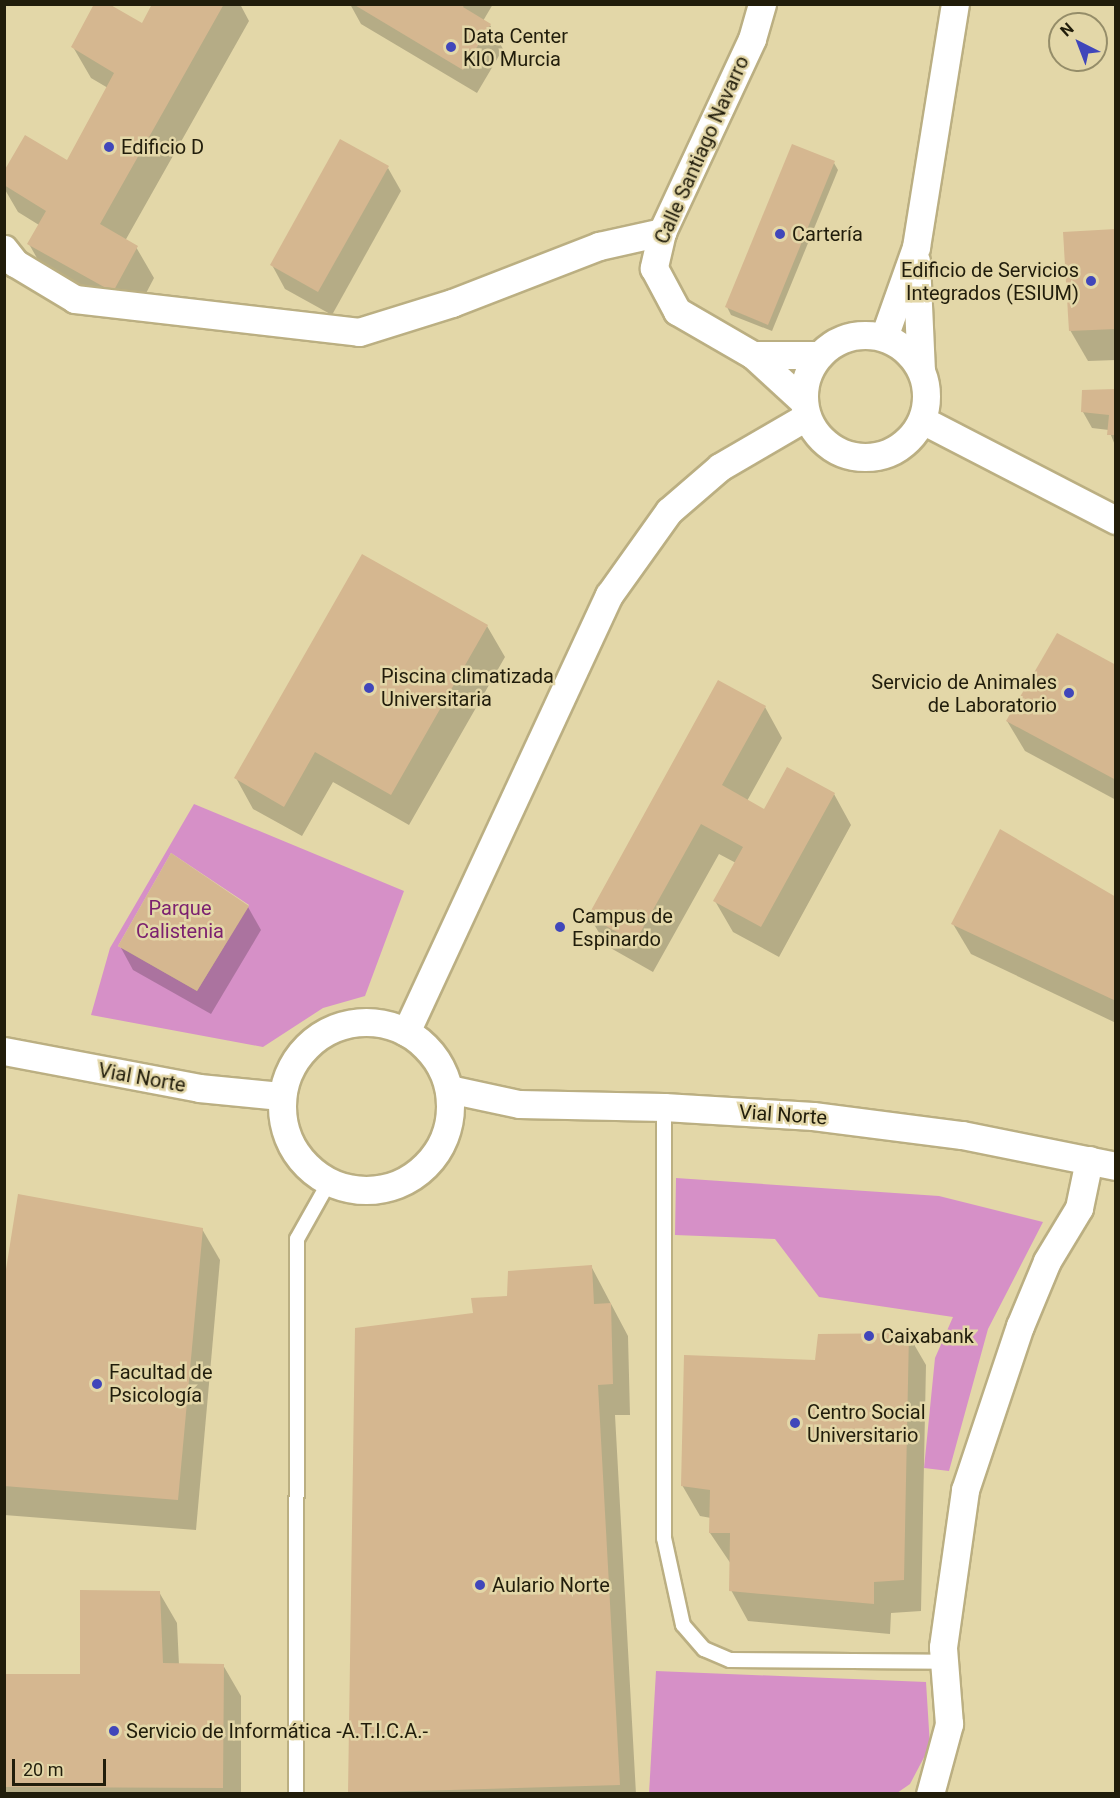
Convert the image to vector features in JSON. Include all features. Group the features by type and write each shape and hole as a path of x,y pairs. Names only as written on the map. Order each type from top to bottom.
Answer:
{"street":[{"name":"Calle Santiago Navarro","path":"762,4 752,39 662,232 654,268 677,311 695,325 753,355 805,409"},
{"path":"884,337 916,247 955,4"},
{"path":"4,249 15,263 75,299 358,332 452,303 598,246 662,232"},
{"path":"916,247 921,370 926,395 921,420 905,442 881,455 862,458 827,445 805,409 806,376 819,355 849,337 884,337 906,350 921,370"},
{"name":"Calle Santiago Navarro","path":"753,355 819,355"},
{"path":"406,1032 609,595 669,511 720,467 805,409"},
{"path":"921,420 1116,520"},
{"path":"362,1021 406,1032 425,1046 440,1066 448,1089 449,1120 438,1149 418,1172 390,1187 359,1190 329,1182 301,1161 284,1131 281,1096 290,1067 309,1044 333,1028 362,1021"},
{"name":"Vial Norte","path":"4,1051 199,1088 281,1096"},
{"name":"Vial Norte","path":"448,1089 519,1104 664,1107 813,1116 962,1135 1116,1166"},
{"path":"930,1794 948,1724 944,1662 965,1490 1020,1326 1047,1261 1079,1208 1089,1160"}],"lane":[{"path":"664,1107 664,1538 683,1625 704,1649 730,1660 944,1662"},
{"path":"296,1794 297,1239 329,1182"}],"shaded area":[{"path":"194,804 404,891 365,996 323,1008 263,1047 91,1015 110,948","holes":["171,853 249,905 197,991 118,946"]},
{"path":"676,1178 939,1196 1043,1222 988,1329 949,1471 924,1468 935,1358 953,1317 819,1297 775,1239 675,1235"},
{"path":"656,1671 926,1682 930,1746 910,1784 897,1793 649,1794"}],"building":[{"name":"Edificio D","path":"94,4 109,4 142,23 152,4 224,4 100,224 138,246 113,292 27,244 46,211 4,185 4,171 25,135 67,160 114,73 71,47"},
{"name":"Data Center KIO Murcia","path":"353,4 465,4 463,7 491,24 463,70"},
{"path":"340,139 389,166 318,292 270,265"},
{"name":"Cartería","path":"792,144 835,161 768,325 725,307"},
{"name":"Edificio de Servicios Integrados (ESIUM)","path":"1116,229 1116,329 1069,331 1063,232"},
{"path":"1116,389 1116,435 1107,435 1109,415 1081,412 1082,390"},
{"name":"Piscina climatizada Universitaria","path":"362,554 488,625 391,795 315,752 284,807 234,778"},
{"name":"Servicio de Animales de Laboratorio","path":"1057,633 1116,665 1116,780 1006,721"},
{"path":"718,680 766,706 722,785 764,809 787,767 835,793 761,927 713,901 743,847 701,824 635,942 588,916"},
{"path":"1000,829 1116,897 1116,1001 951,924"},
{"path":"171,853 249,906 197,991 118,946"},
{"name":"Facultad de Psicología","path":"18,1194 203,1228 178,1500 4,1486 4,1282"},
{"name":"Aulario Norte","path":"592,1265 594,1304 611,1303 613,1384 598,1385 620,1785 348,1793 355,1328 473,1313 471,1298 507,1296 508,1271"},
{"name":"Centro Social Universitario","path":"909,1333 904,1580 874,1582 874,1604 729,1591 730,1533 709,1533 710,1490 681,1486 684,1355 815,1360 818,1334"},
{"name":"Servicio de Informática -A.T.I.C.A.-","path":"80,1590 160,1591 163,1663 224,1664 223,1788 4,1787 4,1674 80,1674"}],"place":[{"name":"Data Center KIO Murcia","path":"451,47"},
{"name":"Edificio D","path":"109,147"},
{"name":"Cartería","path":"780,234"},
{"name":"Edificio de Servicios Integrados (ESIUM)","path":"1091,281"},
{"name":"Piscina climatizada Universitaria","path":"369,688"},
{"name":"Servicio de Animales de Laboratorio","path":"1069,693"},
{"name":"Campus de Espinardo","path":"560,927"},
{"name":"Caixabank","path":"869,1336"},
{"name":"Facultad de Psicología","path":"97,1384"},
{"name":"Centro Social Universitario","path":"795,1423"},
{"name":"Aulario Norte","path":"480,1585"},
{"name":"Servicio de Informática -A.T.I.C.A.-","path":"114,1731"}],"park label":[{"name":"Parque Calistenia","path":"180,920"}]}
